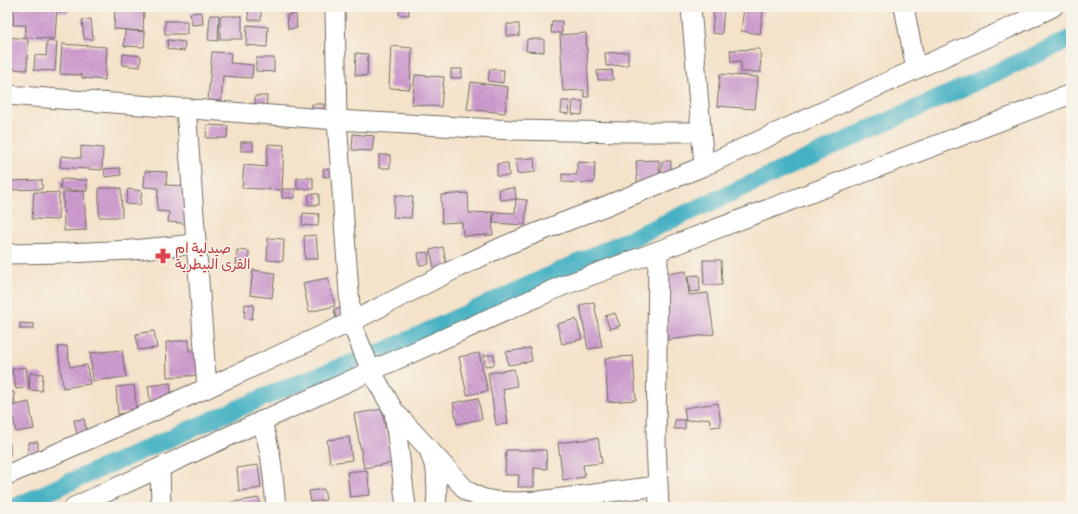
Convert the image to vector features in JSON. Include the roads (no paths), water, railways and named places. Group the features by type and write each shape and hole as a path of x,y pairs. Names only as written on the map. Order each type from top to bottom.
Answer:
{"street":[{"path":"335,7 337,120 353,327 371,371 394,411 467,491 481,498 495,501 539,504 658,486"},
{"path":"691,7 704,166"},
{"path":"904,7 916,69"},
{"path":"7,475 207,388 353,327 457,268 504,246 704,166 1053,7"},
{"path":"74,507 371,371 562,286 1071,94"},
{"path":"7,95 337,120 512,130 701,132"},
{"path":"186,108 207,388"},
{"path":"7,254 131,250 196,244"},
{"path":"658,251 656,444 659,507"},
{"path":"394,411 406,507"},
{"path":"261,421 269,446 276,507"},
{"path":"429,449 436,470 436,507"},
{"path":"160,468 161,507"}],"waterway":[{"path":"15,507 283,389 382,352 1071,39"}],"place":[{"name":"صيدلية ام القرى البيطرية","path":"163,256"}]}
